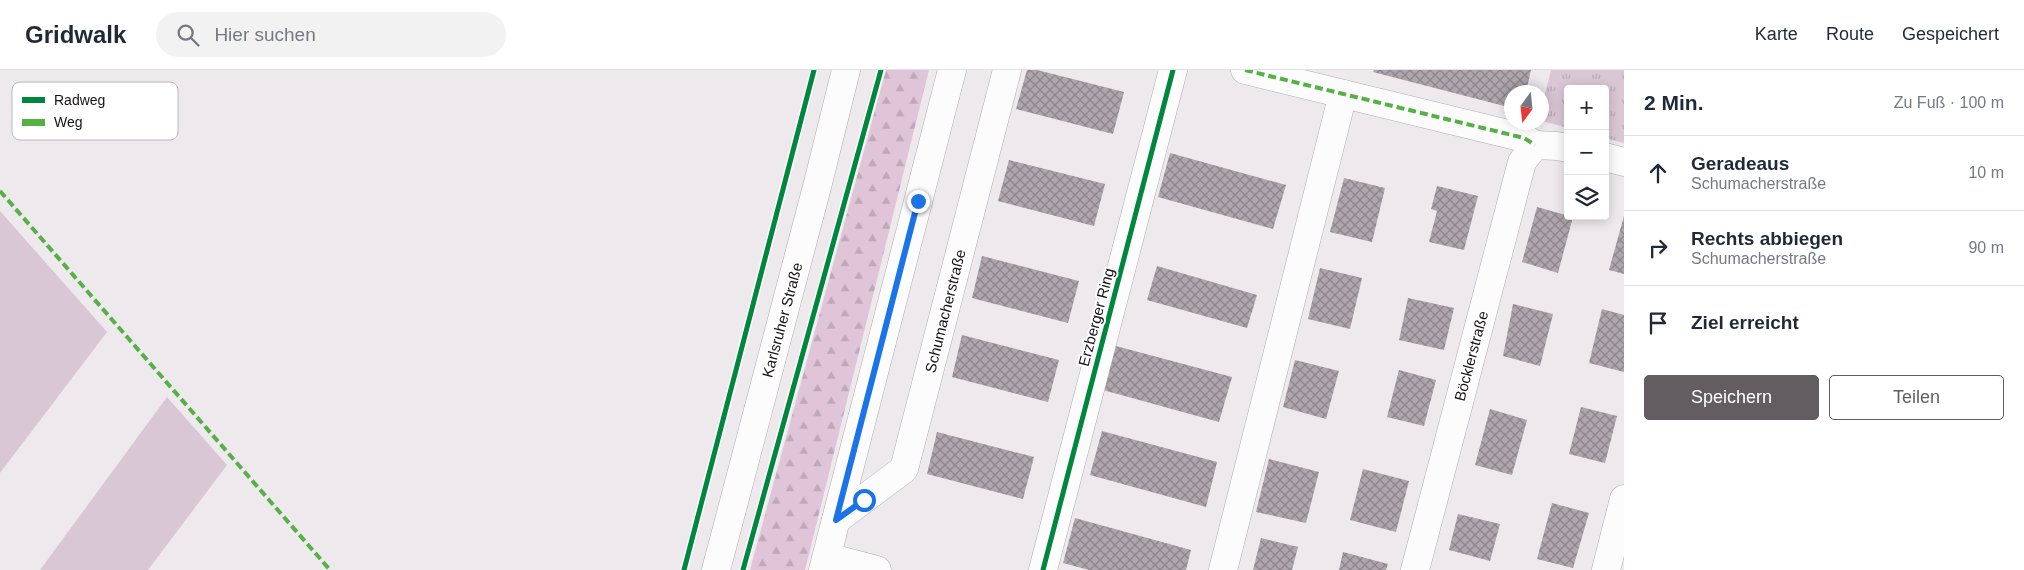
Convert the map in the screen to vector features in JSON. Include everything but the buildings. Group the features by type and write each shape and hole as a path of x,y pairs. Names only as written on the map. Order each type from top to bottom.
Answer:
{"street":[{"name":"Karlsruher Straße","path":"716,570 846,70"},
{"path":"877,570 825,564 952,70"},
{"name":"Schumacherstraße","path":"836,520 904,469 1007,70"},
{"name":"Erzberger Ring","path":"1043,570 1173,70"},
{"path":"1245,70 1524,138 1534,145 1564,147"},
{"path":"1223,570 1344,94"},
{"name":"Böcklerstraße","path":"1415,570 1522,162 1534,145"},
{"path":"1609,158 1624,162"},
{"path":"1606,570 1624,499"}],"green space":[{"path":"886,70 929,70 805,570 750,570"},
{"path":"1551,70 1624,70 1624,143 1609,139 1609,85 1564,85 1564,127 1549,123 1549,85 1547,85"},
{"path":"0,211 107,332 0,473"},
{"path":"167,397 227,465 148,570 40,570"}],"marked path":[{"path":"1245,70 1524,138 1535,145"},
{"path":"0,191 330,570"}],"cycle path":[{"path":"684,570 814,70"},
{"path":"743,570 881,70"},
{"path":"1043,570 1173,70"}],"route":[{"path":"864,500 836,520 918,201"}]}
